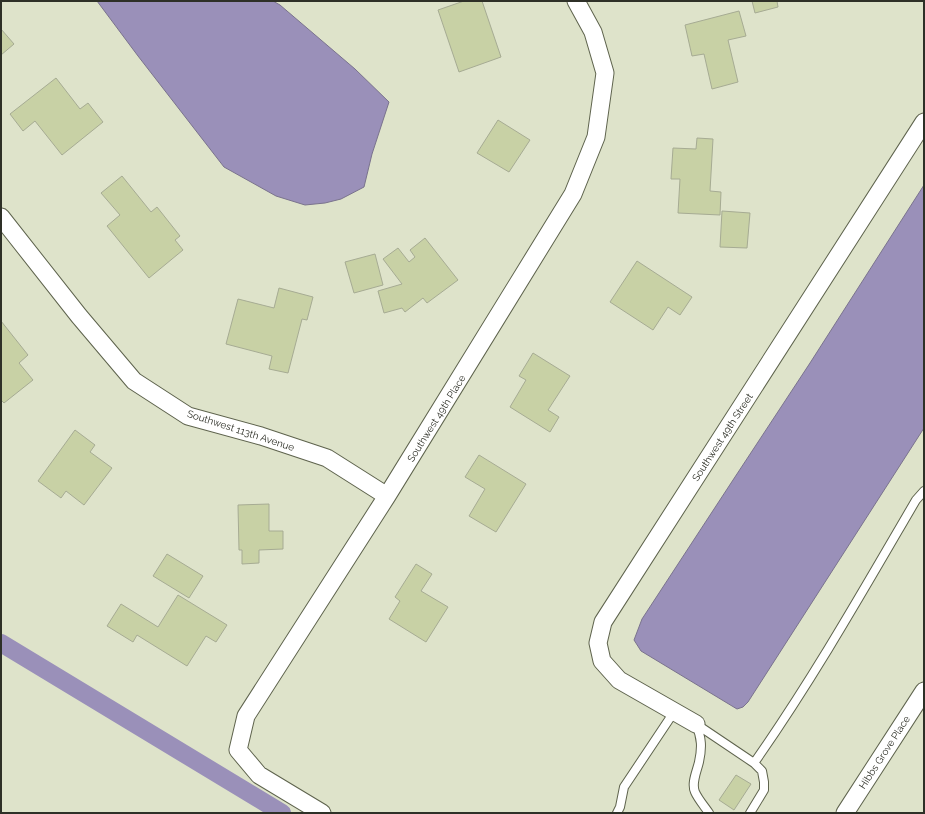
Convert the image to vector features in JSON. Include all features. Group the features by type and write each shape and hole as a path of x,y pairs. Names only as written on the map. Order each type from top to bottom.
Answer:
{"street":[{"name":"Southwest 49th Place","path":"322,813 259,774 238,750 246,716 387,496 573,194 596,137 605,73 593,32 576,1"},
{"name":"Southwest 49th Street","path":"696,724 619,680 602,661 598,643 604,622 924,122"},
{"name":"Southwest 113th Avenue","path":"1,217 79,316 134,380 188,416 261,436 326,458 387,496"},
{"name":"Hibbs Grove Place","path":"845,813 924,690"}],"lane":[{"path":"754,763 818,665 916,500 924,491"},
{"path":"617,813 620,807 624,787 674,712"},
{"path":"696,724 754,763 762,771 764,790 750,813"},
{"path":"696,724 700,733 701,746 699,762 694,779 695,792 709,813"}],"shaded area":[{"path":"97,1 273,1 280,5 355,69 389,102 372,154 364,187 341,199 325,203 305,205 276,196 224,167"},
{"path":"924,185 924,428 748,702 743,707 737,709 641,651 634,640 642,619 810,363"}],"building":[{"path":"464,1 482,1 501,57 459,72 438,10"},
{"path":"752,1 777,1 778,7 755,13"},
{"path":"739,11 746,36 728,40 738,82 712,89 704,54 692,56 685,25"},
{"path":"1,29 14,44 1,55"},
{"path":"56,78 80,109 88,103 103,122 62,155 35,121 23,131 10,114"},
{"path":"498,120 530,140 509,172 477,153"},
{"path":"697,138 713,139 710,191 721,192 720,215 678,213 680,179 671,179 673,148 696,149"},
{"path":"122,176 151,212 157,207 180,236 175,240 183,250 149,278 107,226 120,215 101,193"},
{"path":"722,211 750,213 747,248 720,247"},
{"path":"425,238 458,280 427,303 423,298 405,312 402,308 384,313 378,291 402,284 383,259 398,248 409,262 415,257 410,250"},
{"path":"375,254 383,285 354,293 345,262"},
{"path":"637,261 692,297 680,315 668,307 653,330 610,302"},
{"path":"279,288 313,297 307,320 302,319 288,373 269,369 272,356 226,344 238,299 274,308"},
{"path":"1,321 28,355 19,363 33,380 4,403 1,400"},
{"path":"533,353 570,376 548,410 559,417 550,432 510,407 526,380 519,376"},
{"path":"75,430 95,445 90,452 112,468 84,505 66,491 61,498 38,481"},
{"path":"479,455 526,484 496,532 469,516 485,489 465,477"},
{"path":"269,504 269,531 283,531 283,549 259,550 259,563 242,564 242,550 239,550 238,505"},
{"path":"167,554 203,576 189,598 153,576"},
{"path":"416,564 432,574 421,591 448,607 426,642 389,619 400,601 395,597"},
{"path":"178,595 227,625 216,642 206,636 187,666 137,635 133,642 107,626 121,604 158,627"},
{"path":"736,775 751,784 734,810 719,800"}],"waterway":[{"path":"1,643 282,813"}]}
